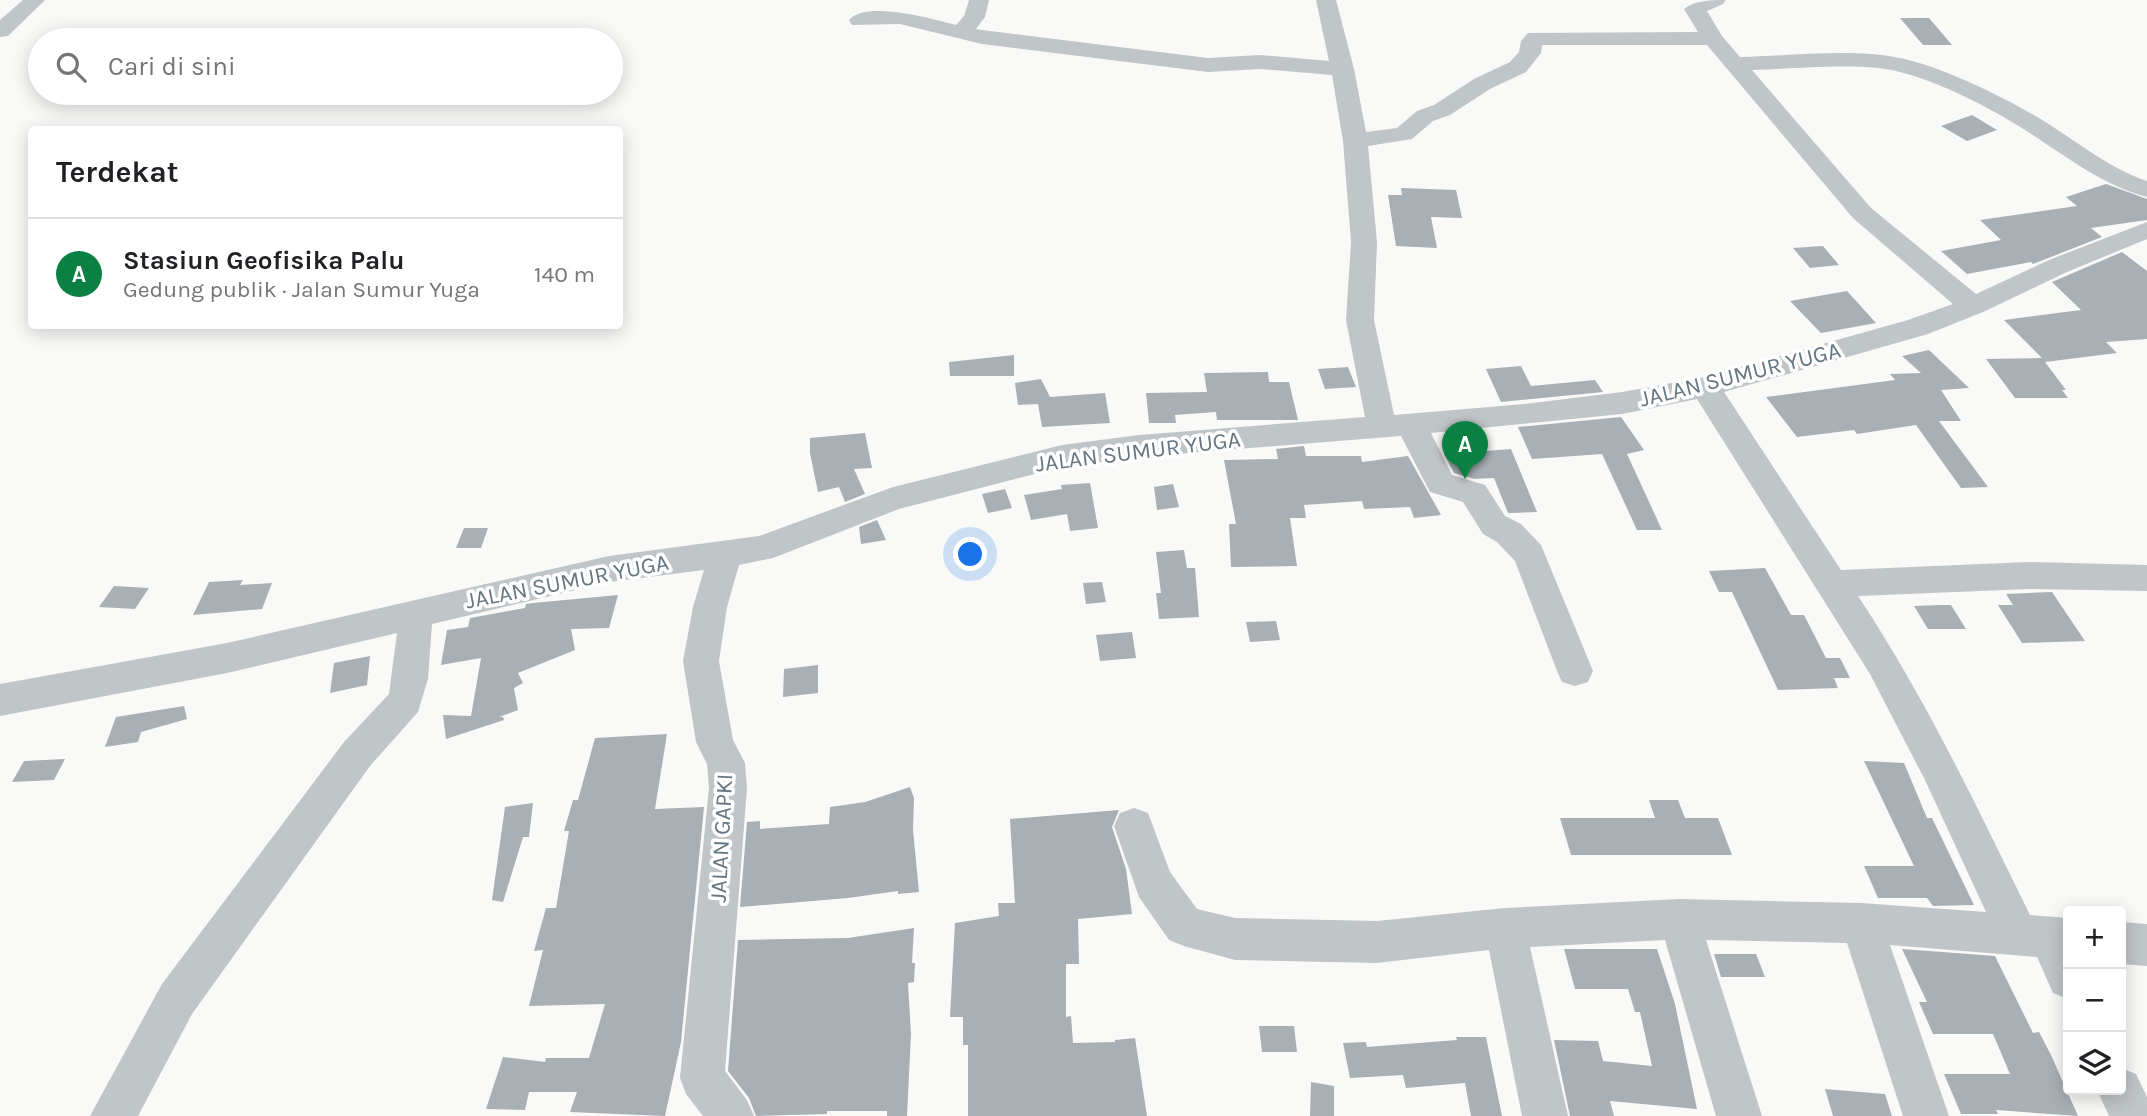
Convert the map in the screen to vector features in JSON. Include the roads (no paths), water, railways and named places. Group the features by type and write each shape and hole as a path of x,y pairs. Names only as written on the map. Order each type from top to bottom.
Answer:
{"street":[{"path":"0,31 35,0"},
{"path":"961,33 974,17 979,0"},
{"path":"1326,0 1343,69 1355,141 1364,242 1360,320 1396,426 1441,484 1474,493 1494,525 1509,533 1529,554 1575,671"},
{"path":"1716,0 1695,9 1713,39 1862,213 1973,306"},
{"path":"860,20 865,16 900,19 961,33 1077,51 1208,65 1260,62 1343,69"},
{"path":"1355,141 1404,134 1425,116 1441,110 1482,84 1518,67 1530,53 1532,41 1536,38 1713,39"},
{"path":"1734,64 1864,61 1898,64 1957,86 2024,119 2117,179 2147,189"},
{"name":"JALAN SUMUR YUGA","path":"0,700 227,658 609,569 725,556 761,549 893,499 1062,456 1152,445 1525,415 1622,403 1705,387 1918,327 1973,306 2058,266 2147,230"},
{"path":"1705,387 1833,584 2063,969"},
{"name":"JALAN GAPKI","path":"725,556 710,607 701,661 715,742 726,763 729,788 702,1077 731,1116"},
{"path":"1833,584 2110,575 2147,578"},
{"path":"113,1116 177,999 357,754 405,701 410,679 416,612"},
{"path":"1134,826 1153,883 1184,926 1235,939 1377,942 1505,928 1679,919 1861,923 2045,937"},
{"path":"1679,919 1740,1116"},
{"path":"1861,923 1926,1116"},
{"path":"1505,928 1545,1116"},
{"path":"2126,943 2147,945"},
{"path":"2122,1095 2132,1116"}],"place":[{"name":"Stasiun Geofisika Palu","path":"1465,479"}]}
